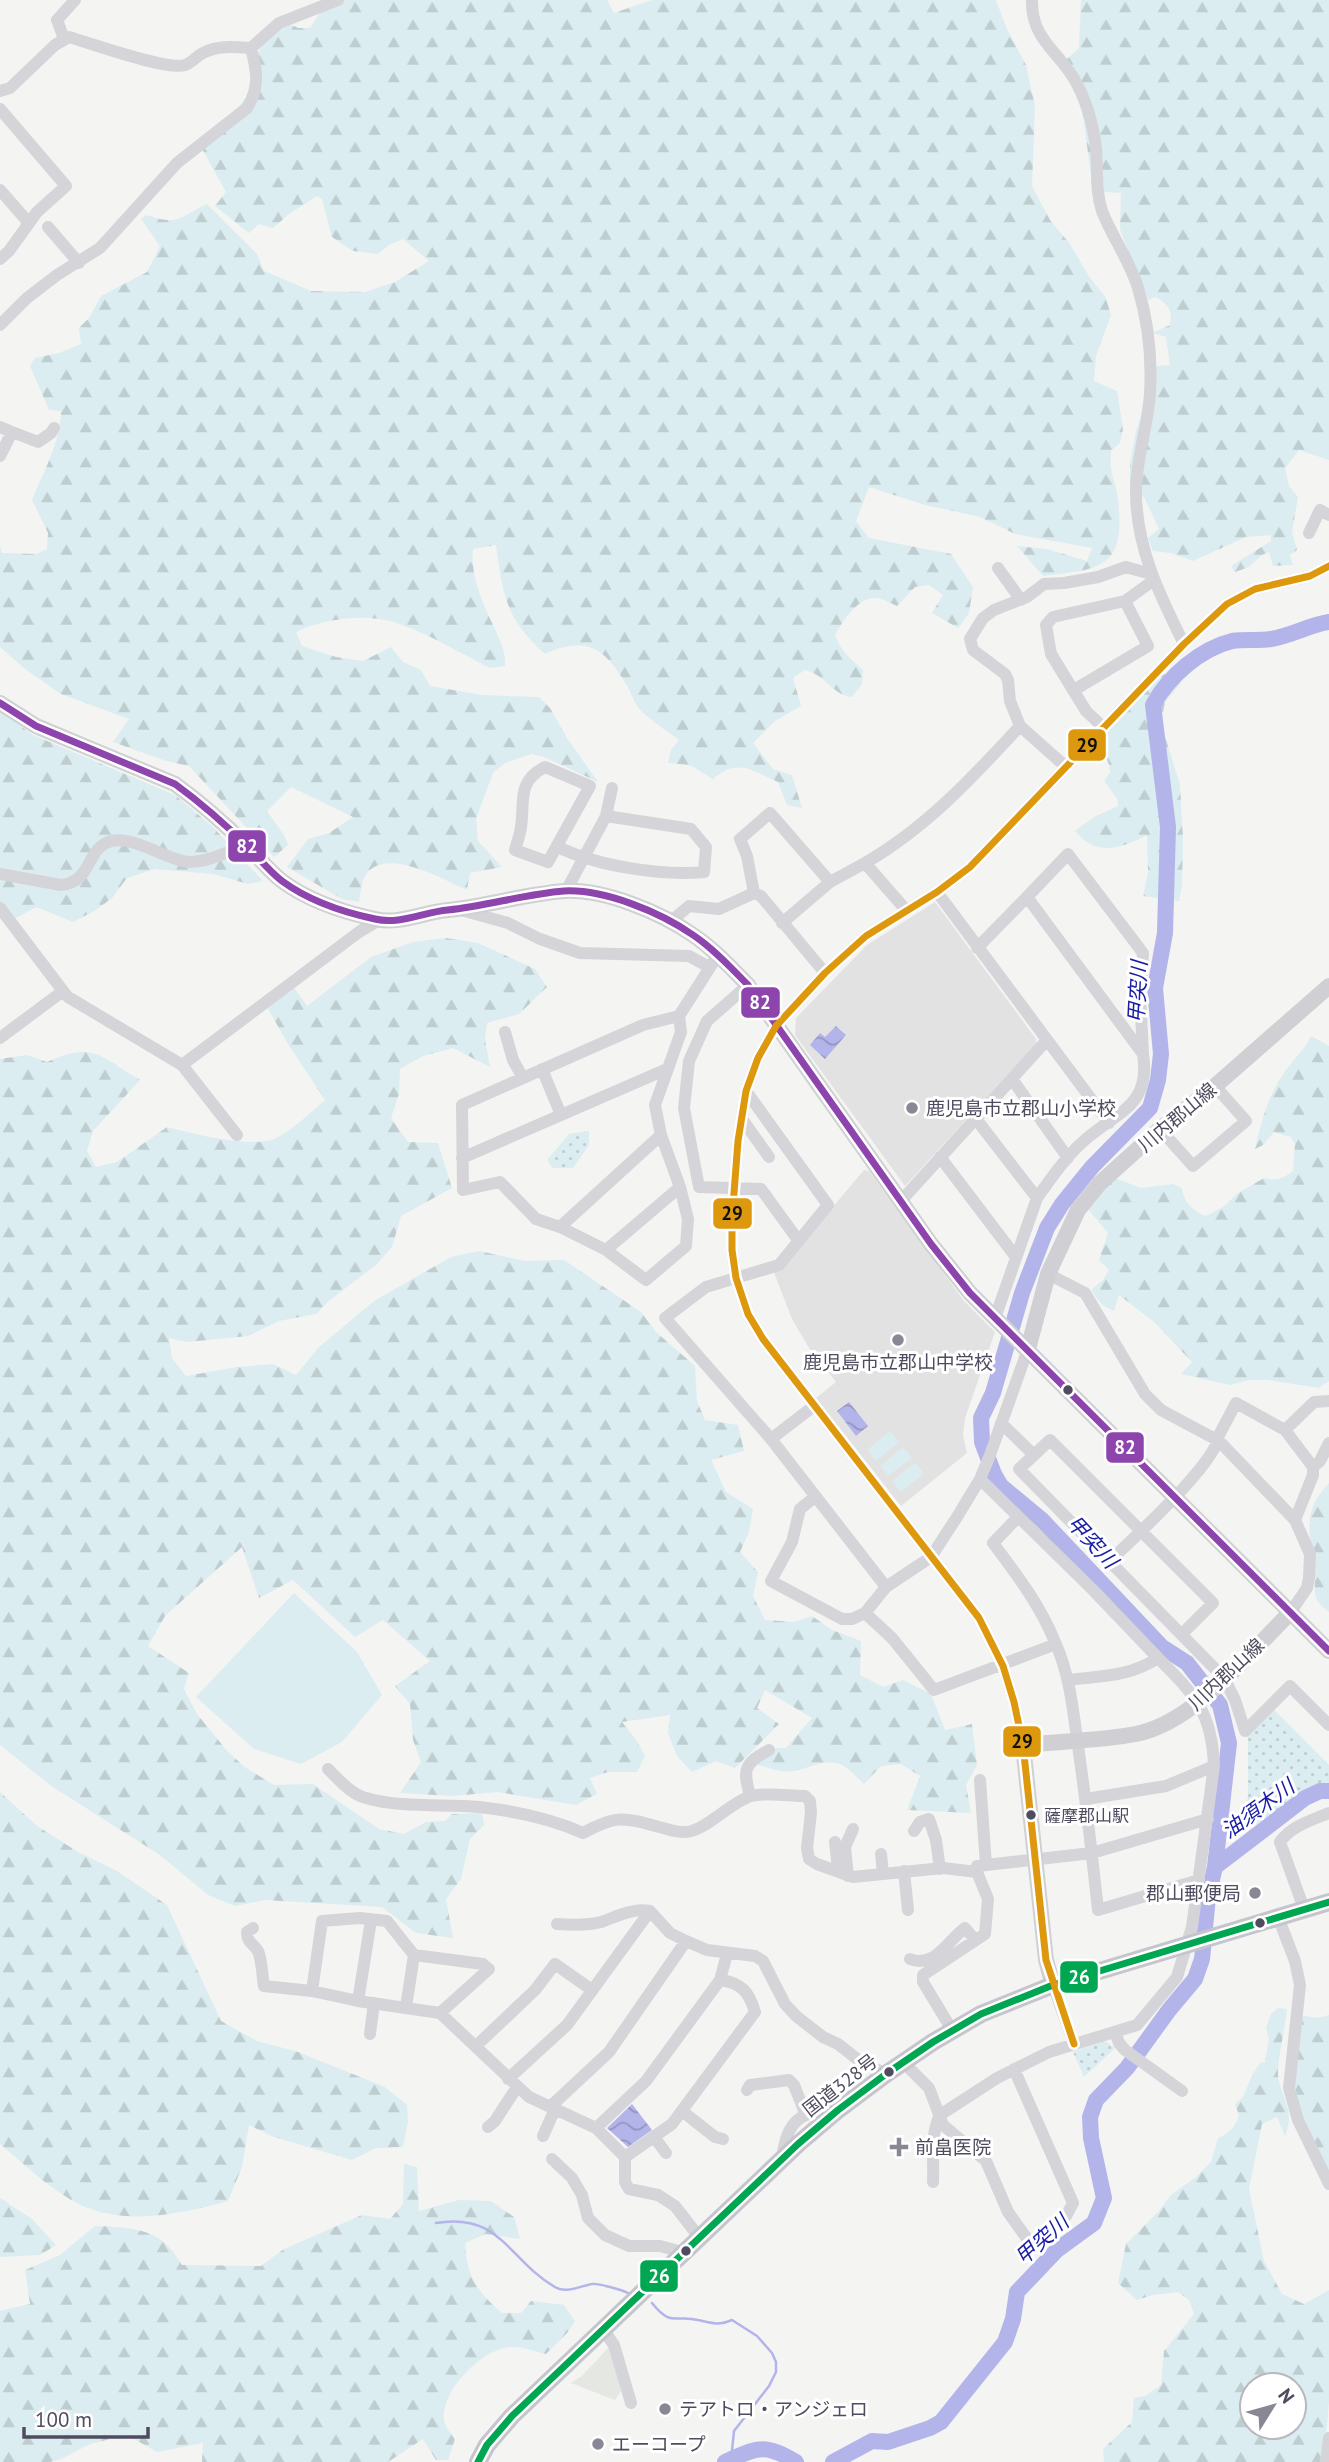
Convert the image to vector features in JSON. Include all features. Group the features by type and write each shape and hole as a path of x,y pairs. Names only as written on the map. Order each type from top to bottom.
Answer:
{"highway":[{"name":"国道328号","path":"478,2462 501,2428 682,2252 838,2110 903,2062 981,2014 1053,1985 1329,1902"}],"main road":[{"path":"0,703 10,712 46,731 175,784 193,797 280,879 302,894 333,908 379,920 407,919 566,891 615,899 692,934 715,961 748,985 954,1274 1329,1651"},
{"name":"川内郡山線","path":"1028,1349 1048,1274 1078,1210 1100,1183 1329,986"},
{"name":"川内郡山線","path":"1023,1745 1078,1741 1146,1731 1178,1717 1200,1702 1290,1613"},
{"path":"1023,1745 1046,1959 1053,1985"}],"street":[{"path":"64,40 57,20 75,0"},
{"path":"0,91 10,88 55,44 69,37 115,53 185,65 205,52 218,48 251,48 279,23 338,0"},
{"path":"1032,0 1032,11 1045,44 1073,78 1082,94 1093,130 1096,186 1102,211 1138,286 1150,364 1150,394 1136,487 1144,554 1184,644"},
{"path":"0,325 27,298 100,248 177,163 247,108 254,96 258,77 251,48"},
{"path":"0,109 66,186 37,212 2,254"},
{"path":"0,190 29,223"},
{"path":"48,227 79,263"},
{"path":"0,456 6,430 38,442 54,428"},
{"path":"1309,533 1320,510 1329,515"},
{"path":"1023,1745 1003,1666 978,1618 763,1339 748,1314 736,1278 732,1229 746,1091 758,1058 776,1026 825,973 866,936 937,892 970,867 1184,644 1227,604 1241,595 1277,582 1310,576 1329,566"},
{"path":"1065,766 1020,726 1010,701 1005,674 973,650 970,639 983,618 994,610 1021,600 1044,584 1098,577 1126,567 1152,577"},
{"path":"998,568 1021,600"},
{"path":"1103,727 1086,711 1051,654 1046,625 1053,617 1125,601 1152,577"},
{"path":"1074,690 1148,646 1125,601"},
{"path":"782,923 830,882 903,839 965,786 1020,726"},
{"path":"545,767 590,786 558,848 548,862 515,849 521,827 522,792 536,772 545,767"},
{"path":"566,891 606,816 612,788"},
{"path":"825,973 761,896 754,892 747,856 740,839 771,813 830,882"},
{"path":"558,848 582,859 680,874 704,872 706,847 691,830 606,816"},
{"path":"0,874 71,884 85,872 106,843 116,841 137,844 173,859 189,862 207,859 246,845"},
{"path":"977,948 1068,854 1143,953 1140,996 1144,1086 1135,1101 1086,1139 1037,1198 997,1320"},
{"path":"864,863 906,910"},
{"path":"670,922 689,906 719,909 754,892"},
{"path":"937,892 1109,1123"},
{"path":"1027,897 1143,1054"},
{"path":"0,908 68,997 182,1065 237,1135"},
{"path":"457,909 508,923 540,939 580,953 689,956 715,961 679,1016 681,1032 656,1105 661,1135 680,1187 688,1219 686,1246 646,1280 606,1250 560,1227 536,1219 500,1182 463,1190 462,1105 643,1025 679,1016"},
{"path":"182,1065 359,932 379,920"},
{"path":"748,985 707,1021 689,1061 684,1108 699,1187 761,1189 798,1240"},
{"path":"0,1038 63,991"},
{"path":"505,1032 513,1060 523,1078"},
{"path":"901,1202 1046,1040"},
{"path":"542,1069 561,1115"},
{"path":"462,1158 667,1069"},
{"path":"1012,1079 1068,1158"},
{"path":"1160,1129 1193,1166 1246,1121 1215,1086"},
{"path":"746,1091 828,1205 779,1265 706,1287 665,1318 771,1438 886,1587"},
{"path":"742,1119 769,1157"},
{"path":"976,1119 1037,1198"},
{"path":"560,1227 661,1135"},
{"path":"940,1157 1016,1258"},
{"path":"606,1250 680,1187"},
{"path":"1048,1274 1085,1293 1145,1394 1161,1409 1219,1441 1294,1520 1310,1554 1309,1578 1307,1588 1290,1613"},
{"path":"815,1497 800,1509 792,1542 771,1581 842,1619 852,1619 865,1613 886,1587 931,1556 980,1479 1028,1349"},
{"path":"1285,1430 1314,1402 1329,1401"},
{"path":"1109,1562 1204,1466 1236,1403 1285,1430 1313,1467 1313,1475 1294,1520"},
{"path":"771,1438 814,1406"},
{"path":"1000,1423 1034,1455"},
{"path":"1182,1634 1213,1603 1050,1440 1018,1469 1182,1634 1222,1680 1235,1700 1245,1731 1290,1686 1329,1725"},
{"path":"1313,1467 1320,1461 1329,1443"},
{"path":"933,2182 934,2141 940,2115 984,2085 1049,2052 1141,2022 1177,1977 1190,1943 1214,1766 1213,1745 1200,1702 1093,1590 980,1479"},
{"path":"1018,1517 993,1544 1024,1583 1041,1612 1056,1644 1068,1680 1086,1799 1098,1910 1199,1880"},
{"path":"865,1613 891,1638 934,1690 1056,1644"},
{"path":"1068,1680 1128,1674 1158,1658"},
{"path":"751,1796 745,1776 746,1770 757,1757 769,1750"},
{"path":"1086,1799 1166,1786 1214,1766"},
{"path":"328,1769 346,1787 365,1798 420,1805 478,1807 531,1815 562,1823 583,1833 606,1821 623,1819 689,1832 751,1796 805,1796 810,1801 811,1813 807,1848 809,1859 853,1877 904,1871 982,1868 1092,1853 1208,1819"},
{"path":"952,2030 923,1982 923,1975 985,1934 988,1899 982,1868 980,1780"},
{"path":"1304,1909 1280,1842 1306,1822 1329,1813"},
{"path":"914,1830 920,1822 929,1819 936,1840 940,1869"},
{"path":"843,1874 845,1847 853,1829"},
{"path":"835,1842 843,1874"},
{"path":"881,1853 883,1874"},
{"path":"904,1871 908,1910"},
{"path":"557,1924 600,1922 630,1911 650,1911 670,1933 686,1941 707,1950 755,1956 763,1961 785,2004 796,2016 861,2062 886,2074"},
{"path":"488,2127 495,2121 513,2083 567,2025 650,1911"},
{"path":"1278,1917 1295,1961 1300,1985 1289,2088 1298,2120 1329,2184"},
{"path":"312,1991 322,1920 360,1918 387,1922 414,1955 483,1964 489,1969 440,2013"},
{"path":"359,2001 371,1920"},
{"path":"253,1928 246,1936 248,1942 257,1950 264,1986 312,1991 440,2013 529,2097 596,2128 625,2157 625,2182 629,2189 658,2195 675,2206 699,2237"},
{"path":"911,1959 921,1961 939,1953 965,1928 975,1940"},
{"path":"543,2136 552,2108 609,2052 686,1941"},
{"path":"596,2128 646,2081 720,1980 727,1954"},
{"path":"406,2007 414,1955"},
{"path":"476,2046 535,1990 555,1964 592,1990"},
{"path":"625,2157 673,2123 755,2012 744,1989 736,1983 720,1980"},
{"path":"1053,1985 1074,2044"},
{"path":"370,2034 374,2003"},
{"path":"1115,2032 1125,2050 1182,2091"},
{"path":"903,2062 929,2088 943,2125 986,2161 1008,2212 1028,2240 1037,2241 1066,2216 1073,2203 1014,2069"},
{"path":"747,2090 750,2085 789,2080 794,2085 805,2113"},
{"path":"782,2160 785,2136 799,2118 805,2113 818,2110 838,2110"},
{"path":"682,2111 715,2137 723,2139"},
{"path":"654,2137 666,2153"},
{"path":"552,2159 572,2178 582,2194 588,2218 604,2235 629,2246 660,2246 682,2252"},
{"path":"603,2329 614,2345 631,2403"},
{"path":"1326,2462 1329,2438"}],"shaded area":[{"name":"鹿児島市立郡山小学校","path":"935,902 1036,1039 1036,1044 905,1186 795,1035 796,1018 867,945"},
{"name":"鹿児島市立郡山中学校","path":"864,1170 869,1171 964,1301 995,1332 965,1418 963,1435 967,1453 901,1506 816,1398 836,1382 809,1348 792,1319 773,1270 781,1268"},
{"path":"610,2346 621,2391 615,2400 571,2383 582,2376"}],"green space":[{"path":"341,0 607,0 614,13 652,0 996,0 1006,27 1026,65 1035,106 1032,186 1050,220 1070,244 1090,278 1105,296 1111,315 1096,356 1094,381 1117,391 1123,429 1120,443 1111,451 1119,522 1118,540 1113,552 1105,561 1094,567 1043,576 1017,546 1047,549 1087,561 1092,548 1015,534 980,517 925,505 869,487 856,521 869,538 951,554 973,587 969,613 958,628 932,613 943,595 929,585 915,587 897,606 880,599 868,599 851,611 835,635 843,650 863,670 862,684 852,697 839,692 819,676 805,670 793,678 801,706 775,721 753,743 773,769 792,775 802,808 787,805 778,782 752,770 730,769 713,779 690,765 668,763 671,750 679,740 641,710 611,662 594,649 584,646 560,648 545,654 521,629 508,605 496,545 473,549 475,580 502,647 505,666 490,668 413,629 376,619 348,618 308,627 296,632 302,646 336,657 363,661 391,647 403,662 421,670 430,686 482,695 539,697 550,708 598,782 544,757 531,754 505,763 493,773 476,819 478,841 502,867 470,873 467,890 412,867 382,864 371,869 363,880 359,902 342,899 287,867 308,839 329,833 353,817 291,787 267,811 288,845 274,857 189,766 166,761 113,742 129,719 61,694 25,669 0,647 0,546 2,553 37,554 47,549 48,533 32,500 55,445 61,411 49,410 30,366 35,358 59,353 81,344 79,328 89,318 101,296 147,272 160,246 141,219 146,215 173,220 207,204 257,254 264,271 311,291 365,292 395,282 429,261 403,239 378,254 353,251 332,237 322,199 317,196 273,228 259,224 249,233 215,206 226,192 201,147 252,89 255,82 255,62 261,47 274,33 290,24 298,28 310,28 320,13"},
{"path":"1081,0 1329,0 1329,460 1299,450 1285,468 1289,486 1298,497 1292,532 1297,550 1290,555 1293,565 1273,566 1269,552 1249,567 1235,572 1231,566 1271,541 1271,535 1246,537 1193,561 1171,553 1153,551 1148,538 1159,529 1145,499 1130,482 1130,463 1143,412 1148,367 1170,365 1166,337 1152,333 1170,325 1171,316 1166,305 1156,297 1145,301 1120,229 1121,193 1093,191 1083,115 1066,60 1079,48"},
{"path":"1164,674 1181,683 1165,702 1162,717 1164,733 1180,785 1183,840 1179,901 1143,896 1148,872 1147,835 1109,848 1092,845 1075,831 1094,817 1118,806 1118,800 1104,781 1110,773 1109,767 1093,731 1112,729 1118,703"},
{"path":"0,711 33,735 175,795 213,827 263,881 248,884 213,874 155,869 127,878 112,898 73,922 36,907 16,918 0,905"},
{"path":"446,938 478,943 535,969 547,987 519,1014 487,1023 485,1039 490,1067 453,1048 423,1056 400,1069 399,1094 391,1118 408,1142 438,1143 452,1188 401,1216 392,1247 376,1265 316,1314 279,1321 248,1336 187,1342 169,1338 172,1358 186,1376 273,1364 296,1375 318,1348 374,1301 451,1257 479,1251 525,1261 564,1260 641,1312 656,1332 695,1366 697,1401 705,1420 738,1425 744,1451 711,1460 726,1492 753,1509 749,1532 740,1552 758,1572 753,1596 765,1620 795,1622 812,1616 832,1630 861,1641 860,1675 883,1687 903,1680 931,1694 945,1730 972,1724 977,1765 966,1785 971,1813 907,1810 920,1776 901,1764 881,1766 864,1784 845,1767 834,1763 827,1762 789,1771 748,1764 761,1748 786,1748 812,1718 765,1690 757,1708 779,1724 735,1768 716,1761 692,1772 677,1756 668,1733 670,1715 622,1722 645,1756 637,1772 608,1772 590,1778 597,1794 576,1805 498,1792 452,1796 400,1793 421,1762 413,1740 410,1704 395,1686 430,1661 383,1620 355,1637 293,1580 259,1598 242,1547 165,1616 148,1646 189,1673 184,1689 197,1714 228,1752 246,1768 274,1785 313,1784 379,1829 404,1834 426,1822 445,1821 452,1814 482,1813 484,1825 470,1839 461,1879 446,1899 453,1938 416,1933 382,1907 265,1900 235,1906 208,1895 160,1855 50,1785 0,1745 0,1059 27,1055 47,1062 87,1052 105,1058 140,1080 93,1131 87,1151 96,1167 117,1162 167,1127 223,1139 266,1141 289,1130 325,1100 262,998 288,979 307,1006 371,957 413,942"},
{"path":"1311,1036 1329,1046 1329,1381 1319,1388 1268,1380 1248,1380 1230,1385 1181,1374 1192,1362 1154,1322 1119,1295 1114,1311 1102,1305 1091,1290 1103,1280 1109,1270 1099,1260 1108,1233 1086,1207 1112,1177 1141,1188 1173,1184 1182,1188 1184,1197 1193,1209 1206,1216 1264,1178 1279,1179 1293,1171 1295,1144 1291,1137 1274,1132 1263,1145 1255,1149 1272,1093"},
{"path":"589,1131 589,1145 573,1168 553,1168 547,1160 569,1134"},
{"path":"890,1431 899,1442 876,1461 867,1450"},
{"path":"903,1447 912,1458 888,1476 880,1466"},
{"path":"915,1463 924,1473 901,1492 892,1481"},
{"path":"1329,1483 1329,1612 1315,1594 1310,1524 1314,1504"},
{"path":"294,1593 357,1652 382,1695 342,1742 301,1764 254,1749 196,1697"},
{"path":"1273,1709 1329,1765 1329,1784 1315,1786 1248,1830 1241,1822 1248,1797 1248,1733"},
{"path":"0,1792 37,1826 78,1852 117,1871 167,1905 221,2021 257,2041 298,2052 385,2087 407,2105 408,2122 403,2147 376,2148 352,2160 274,2137 249,2125 242,2167 228,2201 176,2213 123,2216 88,2208 64,2196 0,2144"},
{"path":"1278,2008 1287,2009 1278,2071 1289,2117 1285,2136 1277,2117 1262,2124 1249,2189 1264,2261 1282,2294 1304,2304 1329,2290 1329,2401 1324,2462 1104,2462 1103,2449 1132,2422 1134,2398 1145,2396 1161,2385 1164,2351 1194,2314 1189,2300 1178,2292 1137,2300 1118,2283 1126,2244 1171,2195 1211,2162 1218,2138 1229,2132 1239,2115 1235,2104 1243,2097 1260,2063 1265,2062 1269,2039 1266,2028 1271,2014"},
{"path":"1299,2015 1317,2018 1329,2015 1329,2171 1305,2130 1293,2078"},
{"path":"1105,2041 1115,2048 1084,2077 1073,2052"},
{"path":"404,2164 417,2167 419,2211 459,2200 491,2201 514,2217 520,2239 486,2234 465,2243 471,2275 493,2305 502,2313 521,2313 531,2301 564,2305 575,2321 546,2354 518,2347 502,2349 490,2354 467,2372 449,2396 445,2408 444,2420 455,2439 448,2460 436,2460 423,2439 388,2462 202,2462 203,2443 157,2452 127,2435 90,2444 50,2462 0,2462 0,2311 30,2304 25,2270 60,2255 95,2226 135,2229 153,2235 169,2247 182,2265 261,2266 284,2249 362,2215 390,2219 403,2204"},
{"path":"0,2198 32,2219 56,2245 40,2255 0,2257"}],"water":[{"path":"836,1026 846,1035 825,1059 810,1045 820,1033 825,1037"},
{"path":"849,1402 868,1426 856,1436 837,1411"},
{"path":"632,2104 652,2130 628,2147 607,2128"}],"waterway":[{"name":"甲突川","path":"833,2462 872,2441 888,2442 941,2422 1005,2342 1013,2319 1017,2292 1057,2250 1094,2223 1104,2198 1091,2138 1090,2117 1096,2100 1127,2068 1195,1979 1202,1959 1229,1743 1220,1705 1187,1663 1162,1647 1042,1520 1001,1486 982,1442 981,1418 993,1393 1022,1293 1047,1228 1062,1204 1092,1167 1150,1108 1158,1080 1161,1054 1155,988 1165,933 1168,827 1153,705 1167,684 1208,650 1232,641 1286,636 1329,622"},
{"name":"油須木川","path":"1215,1867 1305,1798 1320,1791 1329,1791"},
{"path":"436,2223 458,2221 490,2231 539,2276 559,2289 568,2290 595,2284 628,2293"},
{"path":"652,2303 669,2318 715,2323 732,2320 757,2336 772,2353 776,2372 769,2386 734,2431 731,2460"},
{"name":"甲突川","path":"725,2462 760,2449 776,2452 796,2462"}],"transit line":[{"name":"29","path":"1074,2044 1046,1960 1023,1745 1003,1666 979,1618 763,1339 748,1314 736,1278 732,1250 738,1141 746,1091 758,1058 776,1026 825,973 866,936 937,892 970,867 1184,644 1227,604 1255,589 1310,576 1329,566"},
{"name":"82","path":"0,703 36,726 175,784 222,822 282,881 303,894 338,909 375,919 393,920 535,895 580,891 614,898 648,910 701,940 748,985 931,1244 970,1293 1329,1651"},
{"name":"26","path":"478,2462 487,2445 512,2416 798,2144 838,2110 933,2042 981,2014 1053,1985 1329,1902"}],"place":[{"name":"鹿児島市立郡山小学校","path":"912,1108"},
{"name":"鹿児島市立郡山中学校","path":"898,1340"},
{"name":"薩摩郡山駅","path":"1031,1815"},
{"name":"郡山郵便局","path":"1255,1893"},
{"name":"前畠医院","path":"899,2147"},
{"name":"テアトロ・アンジェロ","path":"665,2409"},
{"name":"エーコープ","path":"598,2444"}]}
